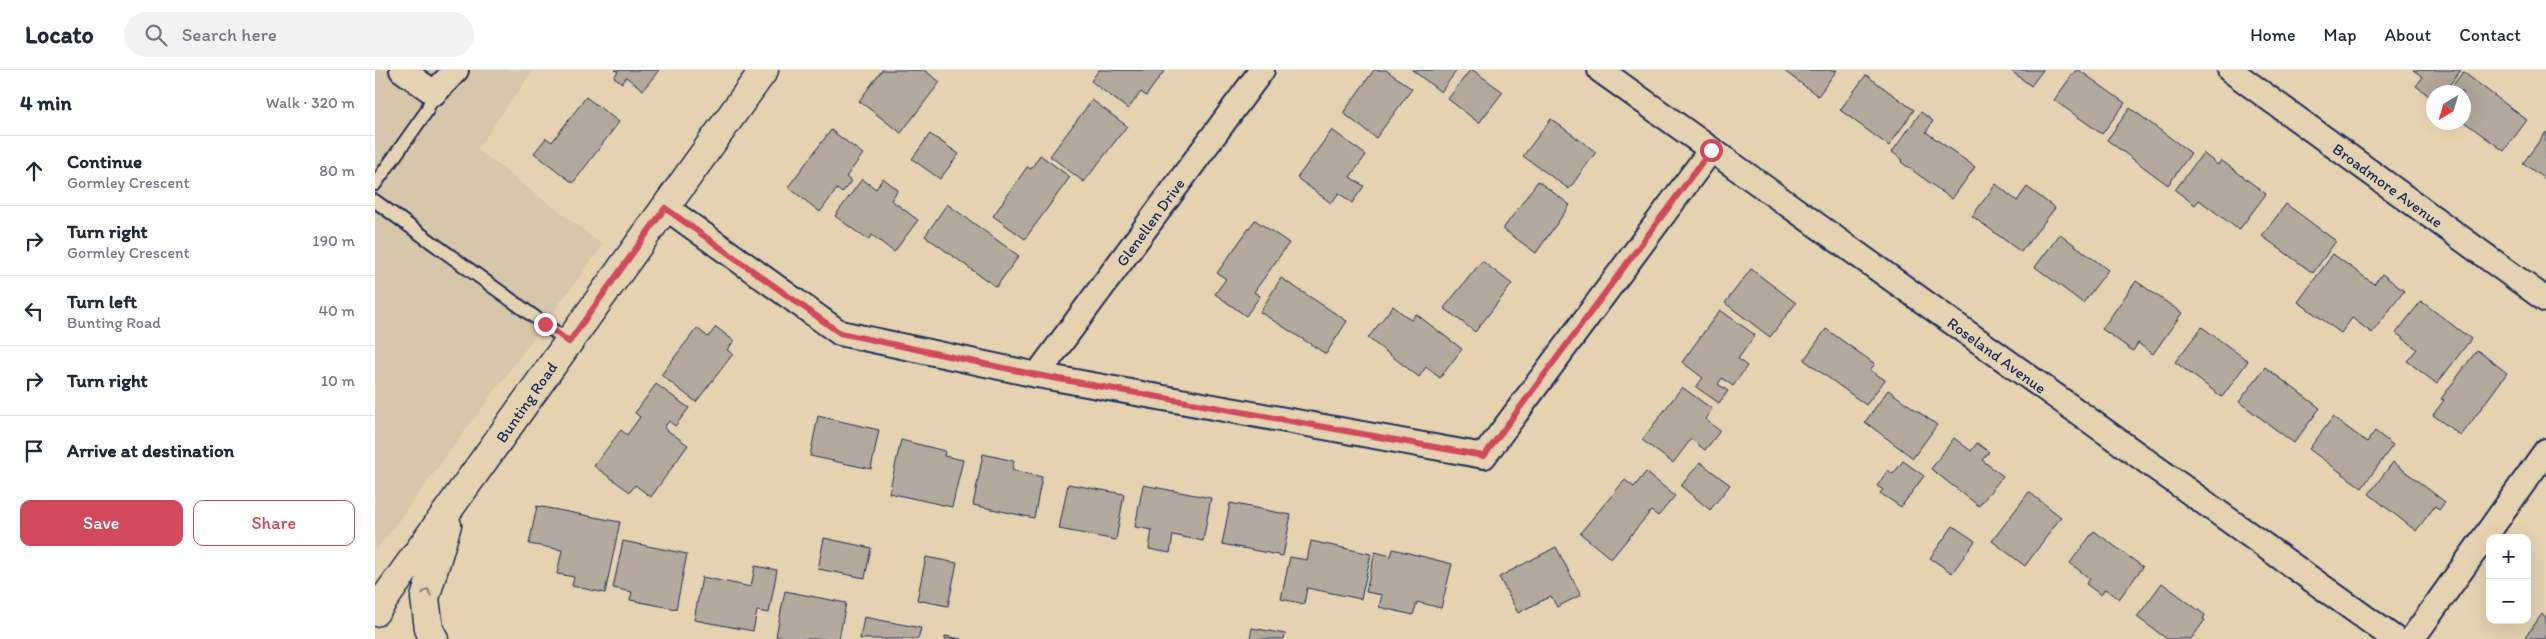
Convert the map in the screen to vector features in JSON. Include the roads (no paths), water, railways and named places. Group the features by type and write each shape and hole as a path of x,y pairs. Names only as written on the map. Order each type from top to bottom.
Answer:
{"main road":[{"name":"Bunting Road","path":"375,612 764,70"},
{"path":"434,639 429,629 425,598 454,504"}],"street":[{"path":"402,70 434,93 457,70"},
{"name":"Glenellen Drive","path":"1037,375 1262,70"},
{"name":"Roseland Avenue","path":"1600,70 2395,639"},
{"name":"Broadmore Avenue","path":"2230,70 2546,300"},
{"path":"665,208 840,333 1037,375 1484,456 1711,150"},
{"path":"2412,639 2546,451"}],"lane":[{"path":"375,184 426,112 434,93"},
{"path":"375,201 569,342"}]}
